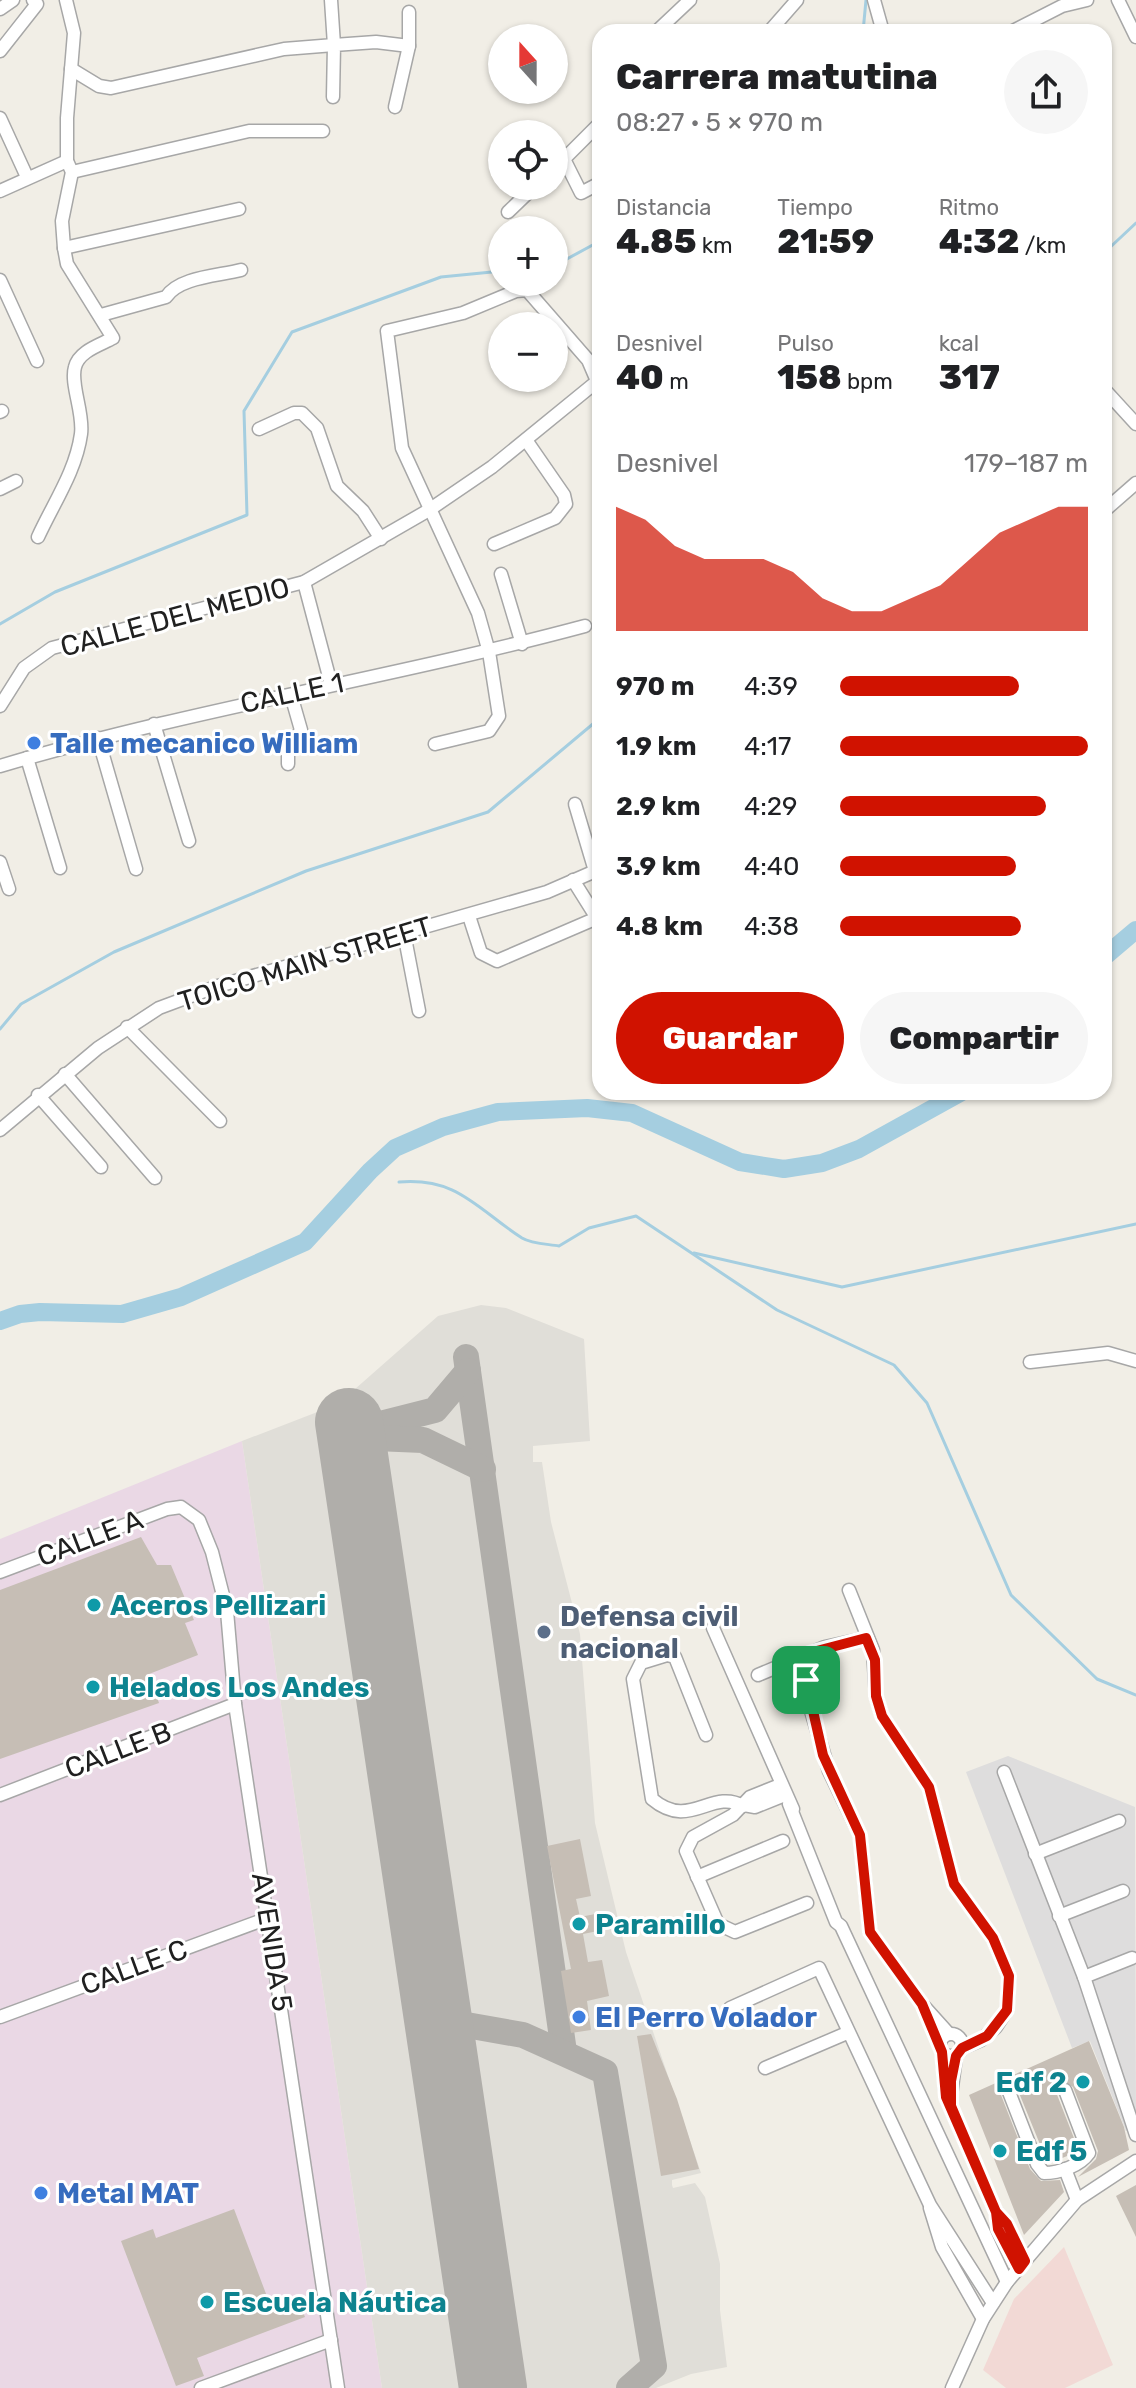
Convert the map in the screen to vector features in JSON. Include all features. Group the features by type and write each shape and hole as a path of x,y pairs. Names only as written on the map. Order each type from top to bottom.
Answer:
{"street":[{"path":"0,9 13,0"},
{"path":"0,51 37,4 33,0"},
{"path":"38,537 70,470 81,436 82,412 74,367 82,354 113,338 67,264 64,248 62,221 69,167 74,33 66,0"},
{"path":"331,0 333,97"},
{"path":"664,24 690,0"},
{"path":"776,24 797,0"},
{"path":"874,0 881,24"},
{"path":"1025,24 1062,3 1087,0"},
{"path":"1118,0 1136,37"},
{"path":"395,107 409,46 409,12"},
{"path":"71,69 99,86 111,88 284,49 376,42 409,46"},
{"path":"0,118 27,177"},
{"path":"0,191 27,177 249,131 323,131"},
{"path":"568,155 592,131"},
{"path":"568,167 581,193 592,187"},
{"path":"508,212 520,200"},
{"path":"64,248 239,209"},
{"path":"101,315 166,297 172,288 241,270"},
{"path":"0,280 37,361"},
{"path":"435,744 485,733 495,726 499,716 489,652 478,613 402,448 386,337 390,329 463,313 516,291 527,290 592,367"},
{"name":"CALLE DEL MEDIO","path":"0,706 24,668 52,648 304,582 429,510 526,440 592,386"},
{"path":"1112,398 1136,424"},
{"path":"259,429 294,413 310,418 324,440 337,486 363,511 381,539"},
{"path":"494,544 555,518 566,504 564,495 526,440"},
{"path":"0,489 16,481"},
{"path":"1112,501 1136,483"},
{"path":"501,574 522,644"},
{"path":"304,582 331,684"},
{"name":"CALLE 1","path":"0,766 154,724 489,652 585,626"},
{"path":"288,764 288,752 301,730 291,695"},
{"path":"154,724 189,841"},
{"path":"98,738 136,869"},
{"path":"27,758 60,868"},
{"path":"575,804 592,853"},
{"path":"0,862 9,889"},
{"name":"TOICO MAIN STREET","path":"0,1130 38,1095 127,1027 189,995 469,916 592,872"},
{"path":"573,880 592,911"},
{"path":"469,916 481,953 497,961 592,923"},
{"path":"404,933 412,960 419,1011"},
{"path":"127,1027 220,1121"},
{"path":"65,1074 155,1178"},
{"path":"38,1095 101,1167"},
{"path":"1030,1362 1108,1353 1136,1361"},
{"name":"CALLE A","path":"0,1572 181,1507"},
{"name":"AVENIDA 5","path":"181,1507 199,1520 212,1552 227,1611 235,1704 338,2388"},
{"path":"849,1590 875,1660 876,1696 882,1716 929,1787 954,1884 1003,1955 1010,1993 1007,2010 996,2027 941,2048"},
{"path":"713,1628 785,1794 824,1894 1007,2282"},
{"path":"758,1675 809,1653 866,1638"},
{"path":"809,1653 807,1697 829,1771 860,1835 870,1932 922,2004 957,2044 951,2106"},
{"path":"706,1735 675,1657 667,1655 641,1663 633,1679 652,1799 660,1806 691,1813 720,1800 743,1806"},
{"name":"CALLE B","path":"0,1795 235,1704"},
{"path":"1004,1772 1084,1977 1136,2135"},
{"path":"785,1794 750,1797 743,1806 687,1843 686,1851 718,1924 728,1931 735,1932 807,1903"},
{"path":"1035,1854 1119,1821"},
{"path":"697,1877 783,1841"},
{"path":"1059,1916 1123,1891"},
{"name":"CALLE C","path":"0,2017 268,1918"},
{"path":"1084,1977 1132,1958"},
{"path":"730,2008 819,1968 983,2319"},
{"path":"922,2004 941,2048 943,2087 996,2212 998,2229 1022,2265"},
{"path":"765,2068 847,2033"},
{"path":"941,2048 957,2044"},
{"path":"1009,2092 1040,2169 1050,2173 1083,2161 1089,2153 1065,2090"},
{"path":"952,2388 983,2319 1007,2282 1077,2200 1136,2161"},
{"path":"1065,2169 1077,2200"},
{"path":"952,2251 993,2303"},
{"path":"201,2388 331,2340"}],"shaded area":[{"path":"481,1305 506,1308 584,1339 590,1441 533,1446 533,1462 542,1462 551,1522 580,1634 595,1823 626,1952 701,2173 672,2180 672,2185 673,2188 695,2183 705,2197 720,2264 720,2310 727,2367 691,2374 656,2388 382,2388 242,1441 338,1404 438,1316"},
{"path":"242,1441 382,2388 0,2388 0,1539"},
{"path":"1008,1756 1135,1807 1136,2127 1126,2131 1090,2041 1072,2048 966,1772"},
{"path":"1064,2247 1113,2365 1065,2388 1006,2388 983,2370 1014,2299"}],"building":[{"path":"141,1537 157,1565 171,1565 194,1620 185,1623 198,1655 149,1674 159,1703 0,1759 0,1590"},
{"name":"Paramillo","path":"580,1839 591,1896 576,1899 580,1917 595,1914 598,1931 583,1934 588,1962 602,1960 609,1996 587,2001 591,2030 571,2033 561,1971 571,1969 547,1846"},
{"path":"651,2034 677,2099 699,2169 661,2176 637,2036"},
{"path":"1089,2041 1124,2127 1129,2150 1078,2177 1096,2159 1098,2151 1073,2087 1063,2081 1056,2092 1079,2151 1048,2164 1017,2088 1010,2083 1003,2086 1001,2095 1030,2169 1041,2181 1060,2180 1064,2192 1024,2235 969,2095"},
{"path":"1136,2185 1136,2237 1116,2196"},
{"name":"Escuela Náutica","path":"234,2209 271,2307 297,2298 305,2317 197,2358 204,2376 176,2386 121,2241 153,2229 156,2238"}],"waterway":[{"path":"864,24 866,0"},
{"path":"1112,246 1136,223"},
{"path":"568,258 592,245"},
{"path":"0,624 55,592 247,515 244,411 292,332 441,277 488,272"},
{"path":"0,1029 21,1004 114,952 306,871 488,812 592,725"},
{"path":"1112,950 1136,930"},
{"path":"0,1321 20,1314 40,1312 122,1314 181,1297 305,1242 395,1148 443,1127 498,1112 587,1108 632,1113 740,1162 784,1169 822,1163 859,1149 948,1100"},
{"path":"399,1182 419,1182 452,1190 522,1238 540,1244 559,1246 589,1228 636,1216 777,1310 894,1365 927,1403 1011,1595 1097,1679 1136,1695"},
{"path":"694,1253 842,1287 1136,1224"}],"taxiway":[{"path":"466,1357 564,2052"},
{"path":"364,1428 435,1410 468,1371"},
{"path":"352,1437 423,1440 483,1469"},
{"path":"438,2020 523,2035 605,2072 654,2366 629,2388"}],"runway":[{"path":"349,1422 493,2388"}],"place":[{"name":"Talle mecanico William","path":"34,743"},
{"name":"Aceros Pellizari","path":"94,1605"},
{"name":"Defensa civil nacional","path":"544,1632"},
{"name":"Helados Los Andes","path":"93,1687"},
{"name":"Paramillo","path":"579,1924"},
{"name":"El Perro Volador","path":"579,2017"},
{"name":"Edf 2","path":"1083,2082"},
{"name":"Edf 5","path":"1000,2151"},
{"name":"Metal MAT","path":"41,2193"},
{"name":"Escuela Náutica","path":"207,2302"}],"route":[{"path":"806,1680 807,1697 823,1755 836,1789 860,1835 865,1858 866,1916 870,1932 922,2004 942,2052 946,2097 996,2212 998,2229 1019,2269 1025,2261 1007,2224 996,2212 951,2106 951,2081 956,2056 962,2048 987,2036 1007,2010 1009,1976 1003,1955 954,1884 946,1863 929,1787 882,1716 874,1683 873,1650 866,1638 809,1653 806,1680"}]}
